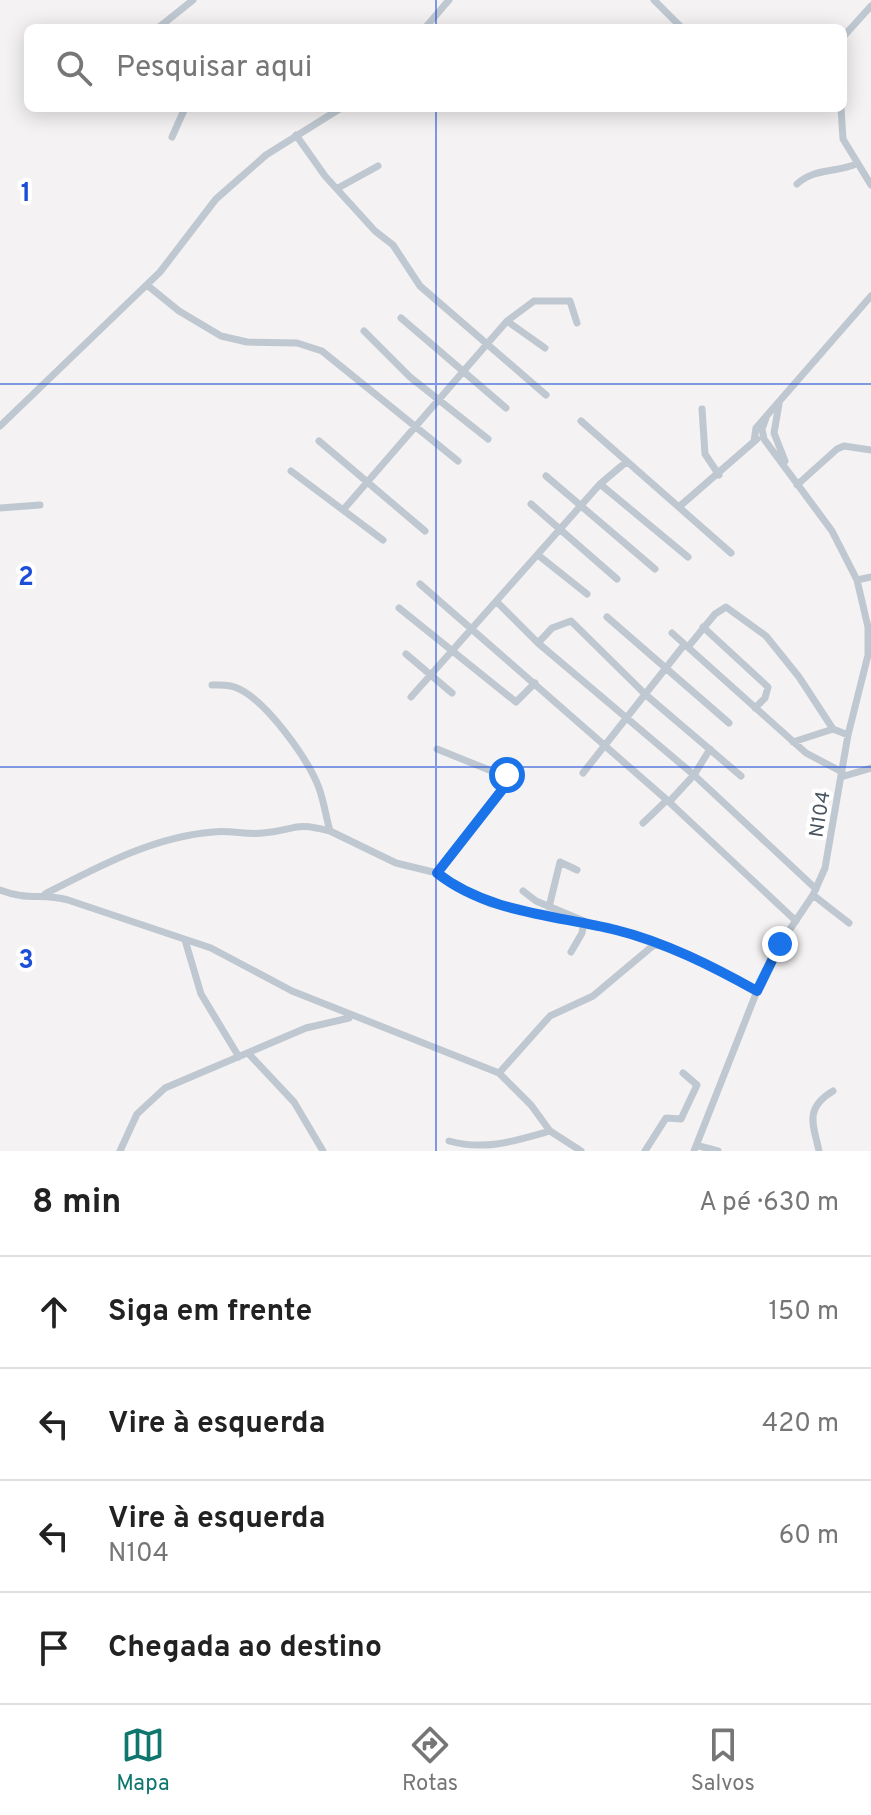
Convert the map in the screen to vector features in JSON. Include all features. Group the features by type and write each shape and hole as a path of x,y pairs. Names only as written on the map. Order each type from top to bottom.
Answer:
{"street":[{"path":"428,24 449,0"},
{"path":"654,0 678,24"},
{"path":"163,24 190,1"},
{"path":"847,33 871,6"},
{"path":"172,137 183,112"},
{"path":"0,426 147,285 216,199 296,135 334,112"},
{"path":"841,112 843,139 871,185"},
{"path":"296,135 375,231 393,245 420,286 546,395"},
{"path":"797,184 812,172 840,171 856,164"},
{"path":"338,188 378,166"},
{"path":"147,285 179,311 221,336 247,342 297,343 322,351 458,461"},
{"path":"754,441 756,428 871,296"},
{"path":"343,510 507,321 534,301 570,301 574,303 577,323"},
{"path":"401,318 506,408"},
{"path":"507,321 545,348"},
{"path":"364,331 438,400 488,439"},
{"name":"N104","path":"780,401 774,433 790,475"},
{"path":"702,409 705,454 719,475"},
{"path":"680,506 762,435 766,418"},
{"path":"581,421 625,463 680,506 731,553"},
{"name":"N104","path":"697,1148 757,991 780,944 815,892 829,851 848,735 868,655 868,627 857,580 832,531 762,435"},
{"path":"319,441 425,531"},
{"path":"797,485 844,446 871,450"},
{"path":"411,697 600,484 625,463"},
{"path":"291,471 383,540"},
{"path":"546,476 655,569"},
{"path":"600,484 688,557"},
{"path":"531,504 617,579"},
{"path":"0,508 40,505"},
{"path":"538,555 587,594"},
{"path":"857,580 871,577"},
{"path":"420,584 668,801 796,921"},
{"path":"497,602 626,721 694,775 849,923"},
{"path":"583,773 686,646 726,607 766,636 833,729 848,735"},
{"path":"399,608 516,702 535,683"},
{"path":"607,617 729,723"},
{"path":"538,643 552,628 571,621 646,695 741,776"},
{"path":"703,627 768,687 765,698 755,708"},
{"path":"672,633 793,742 842,775 868,769 871,778"},
{"path":"406,654 452,693"},
{"path":"212,685 236,687 250,695 283,731 307,763 319,789 330,831"},
{"path":"793,742 833,729"},
{"path":"437,749 509,778 437,873"},
{"path":"643,823 694,775 710,749"},
{"path":"0,890 31,900 110,860 174,840 212,831 263,833 301,824 330,831 396,863 437,873 457,888 491,904 620,931 705,963 757,991"},
{"path":"549,907 560,862 577,870"},
{"path":"523,891 584,923"},
{"path":"45,894 235,958 292,991 499,1073 550,1131 579,1151"},
{"path":"571,952 584,923"},
{"path":"185,940 201,994 239,1057"},
{"path":"499,1073 550,1016 593,996 655,944"},
{"path":"120,1151 137,1114 165,1088 306,1028 352,1017"},
{"path":"248,1053 294,1102 323,1151"},
{"path":"645,1151 661,1122 666,1118 681,1119 697,1085 683,1073"},
{"path":"819,1151 811,1130 812,1117 822,1098 833,1091"},
{"path":"449,1141 466,1149 499,1146 550,1131"},
{"path":"697,1148 718,1151"}],"route":[{"path":"507,775 509,781 437,873 457,888 491,904 620,931 705,963 757,991 780,944"}]}
